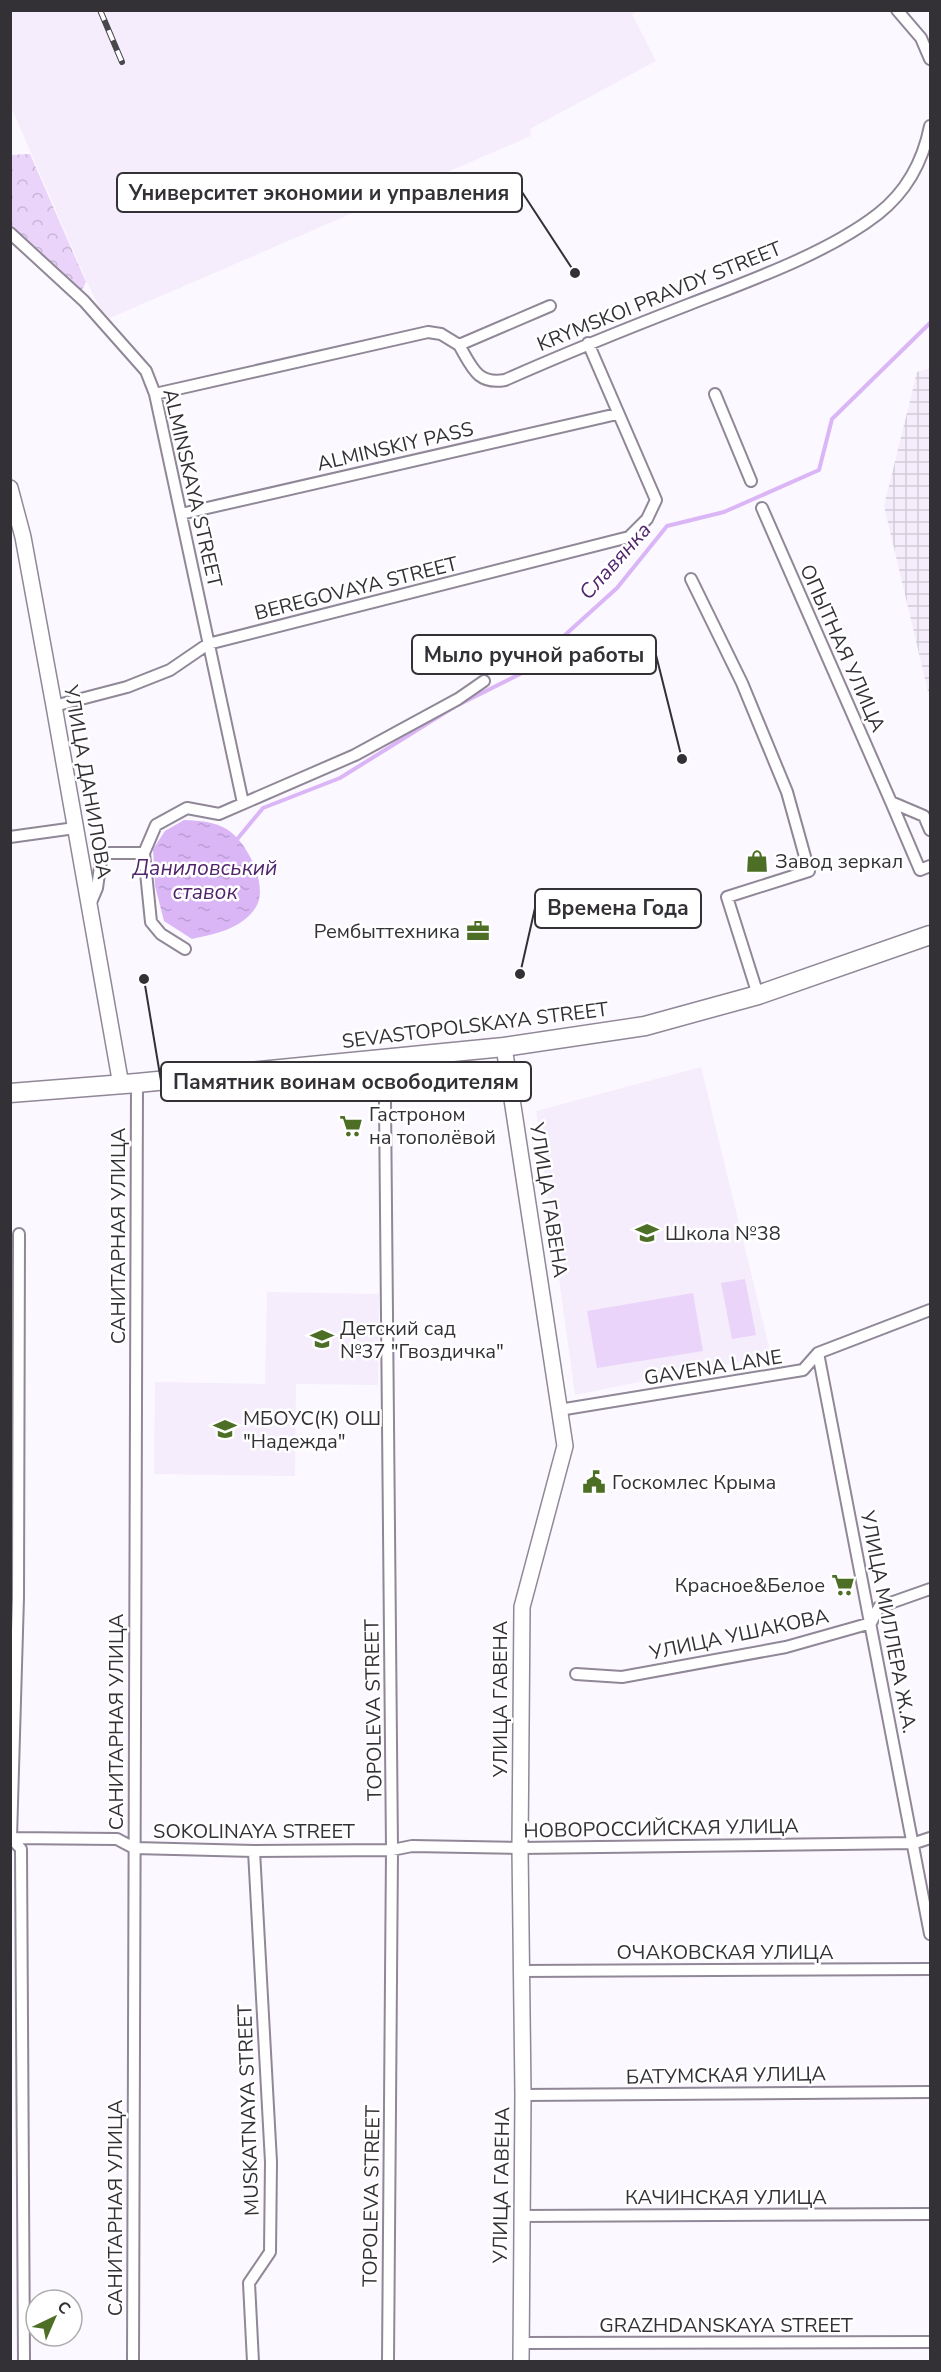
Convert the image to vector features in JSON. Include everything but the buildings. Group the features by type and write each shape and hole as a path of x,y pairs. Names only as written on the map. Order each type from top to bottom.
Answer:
{"main road":[{"name":"SEVASTOPOLSKAYA STREET","path":"10,1093 129,1084 504,1047 645,1026 758,995 930,935"}],"street":[{"path":"897,10 921,38 930,59"},
{"name":"KRYMSKOI PRAVDY STREET","path":"550,306 459,345 471,366 483,380 493,382 506,380 588,343 752,280 832,243 878,214 895,199 909,182 930,135"},
{"name":"ALMINSKAYA STREET","path":"10,234 84,301 146,371 155,394 243,803"},
{"path":"155,394 428,332 441,334 459,345"},
{"path":"588,343 617,414"},
{"path":"715,394 751,481"},
{"name":"BEREGOVAYA STREET","path":"54,706 127,687 170,670 208,644 629,537 647,519 656,500 617,414"},
{"name":"ALMINSKIY PASS","path":"181,514 617,414"},
{"name":"УЛИЦА ДАНИЛОВА","path":"10,488 22,537 54,706 89,907 129,1084"},
{"name":"ОПЫТНАЯ УЛИЦА","path":"762,508 920,870 930,866"},
{"path":"691,579 742,682 787,792 809,871 727,897 758,995"},
{"path":"185,949 161,934 151,922 144,853 156,825 187,808 219,814 355,755 458,699 484,681"},
{"path":"891,802 924,816 930,830"},
{"path":"10,837 75,828"},
{"path":"89,907 97,888 102,853 144,853"},
{"name":"УЛИЦА ГАВЕНА","path":"504,1047 565,1446 522,1607 521,2361"},
{"name":"TOPOLEVA STREET","path":"382,1058 385,1078 392,1850 388,2361"},
{"name":"САНИТАРНАЯ УЛИЦА","path":"129,1084 134,1848 133,2361"},
{"path":"19,1234 18,1597 11,1838 21,1849 24,2361"},
{"name":"GAVENA LANE","path":"559,1410 803,1370 818,1353 930,1310"},
{"name":"УЛИЦА МИЛЛЕРА Ж.А.","path":"818,1353 915,1843 930,1934"},
{"path":"871,1623 879,1607 930,1589"},
{"name":"УЛИЦА УШАКОВА","path":"576,1674 622,1677 786,1647 871,1623"},
{"name":"SOKOLINAYA STREET","path":"11,1838 117,1839 134,1848 254,1851 392,1850"},
{"name":"НОВОРОССИЙСКАЯ УЛИЦА","path":"392,1850 412,1846 520,1848 915,1843 930,1838"},
{"name":"MUSKATNAYA STREET","path":"253,2361 249,2283 270,2252 271,2173 254,1851"},
{"name":"ОЧАКОВСКАЯ УЛИЦА","path":"520,1971 930,1969"},
{"name":"БАТУМСКАЯ УЛИЦА","path":"523,2095 930,2092"},
{"name":"КАЧИНСКАЯ УЛИЦА","path":"521,2216 930,2214"},
{"name":"GRAZHDANSKAYA STREET","path":"521,2343 930,2342"}],"shaded area":[{"path":"10,11 639,11 632,14 656,61 530,129 531,136 110,318 100,309 87,282 11,107"},
{"path":"930,368 930,700 884,506 917,372"},
{"name":"Школа №38","path":"701,1067 771,1355 575,1395 536,1111"},
{"path":"267,1292 379,1294 378,1385 296,1384 295,1476 154,1474 155,1382 265,1384"}],"green space":[{"path":"30,154 86,282 82,290 64,278 11,231 11,155"},
{"path":"745,1279 756,1335 732,1339 721,1283"},
{"path":"693,1293 703,1351 597,1368 587,1311"}],"water":[{"name":"Даниловський ставок","path":"184,820 217,825 235,836 249,854 260,888 256,907 243,921 210,935 192,939 164,921 155,886 153,849 165,831"}],"waterway":[{"name":"Славянка","path":"234,843 263,808 340,778 454,707 524,672 617,588 667,526 724,512 819,470 832,419 930,323"}],"railway":[{"path":"100,10 122,62"}],"place":[{"name":"Университет экономии и управления","path":"575,273"},
{"name":"Мыло ручной работы","path":"682,759"},
{"name":"Завод зеркал","path":"757,861"},
{"name":"Рембыттехника","path":"478,931"},
{"name":"Времена Года","path":"520,974"},
{"name":"Памятник воинам освободителям","path":"144,979"},
{"name":"Гастроном на тополёвой","path":"351,1126"},
{"name":"Школа №38","path":"647,1233"},
{"name":"Детский сад №37 \"Гвоздичка\"","path":"322,1339"},
{"name":"МБОУС(К) ОШ \"Надежда\"","path":"225,1429"},
{"name":"Госкомлес Крыма","path":"594,1482"},
{"name":"Красное&Белое","path":"843,1585"}]}
